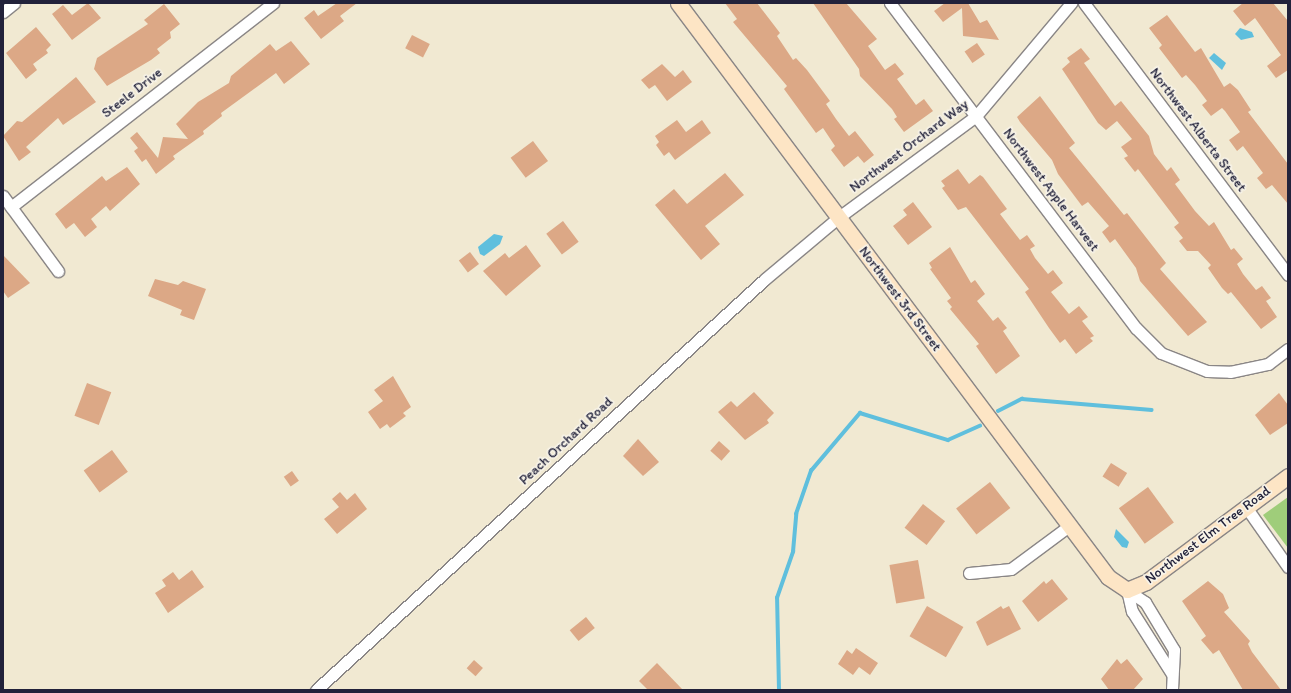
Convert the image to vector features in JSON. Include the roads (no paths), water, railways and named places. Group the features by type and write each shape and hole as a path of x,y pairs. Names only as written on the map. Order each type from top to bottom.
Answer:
{"street":[{"path":"3,12 14,3"},
{"name":"Steele Drive","path":"11,207 272,3"},
{"name":"Northwest 3rd Street","path":"678,3 1108,577 1127,590"},
{"name":"Northwest Apple Harvest","path":"890,3 1136,328 1161,353 1207,371 1248,370 1268,364 1288,349"},
{"name":"Northwest Orchard Way","path":"839,217 976,116 1070,3"},
{"name":"Northwest Alberta Street","path":"1084,3 1288,274"},
{"path":"3,196 58,271"},
{"name":"Peach Orchard Road","path":"316,690 765,279 839,217"},
{"name":"Northwest Elm Tree Road","path":"1127,590 1146,582 1288,476"},
{"path":"1246,507 1288,567"},
{"path":"969,573 1011,569 1069,526"},
{"path":"1127,590 1132,611 1172,674"},
{"path":"1127,590 1145,602 1164,629 1174,650 1172,690"}],"water":[{"path":"1240,28 1252,32 1254,37 1241,40 1235,34"},
{"path":"1214,53 1226,63 1222,70 1209,58"},
{"path":"494,234 503,236 500,244 484,256 480,254 478,247"},
{"path":"1116,529 1129,542 1127,548 1122,547 1114,537"}],"waterway":[{"path":"998,411 1022,399 1152,410"},
{"path":"779,690 777,598 793,552 796,514 811,471 860,413 948,440 980,426"}]}
